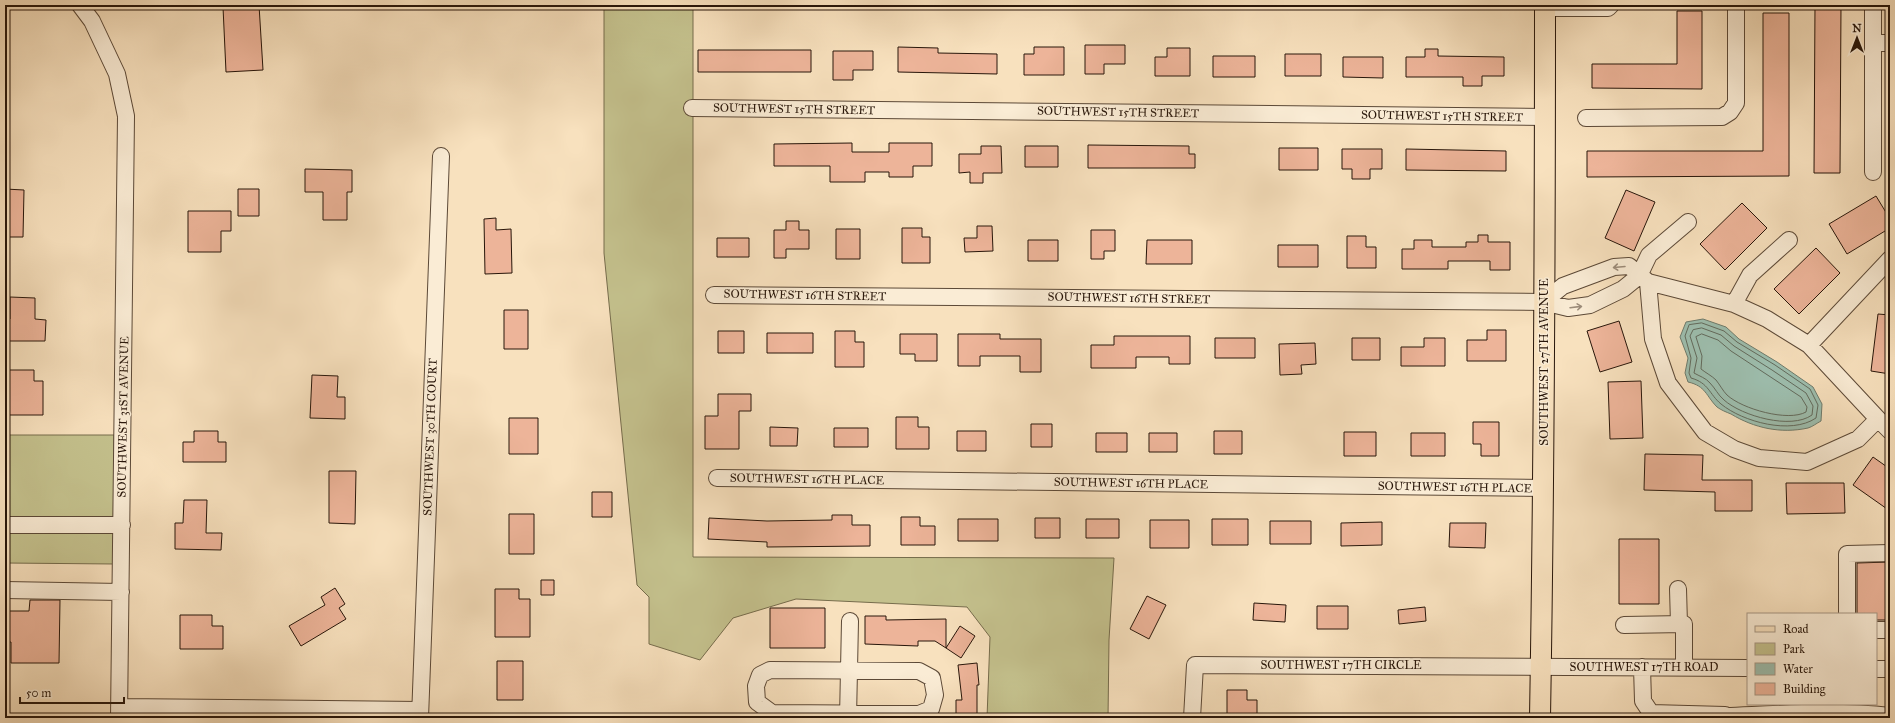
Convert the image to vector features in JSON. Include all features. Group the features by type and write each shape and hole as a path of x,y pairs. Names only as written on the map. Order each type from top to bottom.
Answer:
{"main road":[{"name":"SOUTHWEST 27TH AVENUE","path":"1540,718 1544,488 1543,302 1545,6"}],"street":[{"name":"SOUTHWEST 31ST AVENUE","path":"80,5 92,21 118,74 126,116 119,712"},
{"path":"1545,6 1608,8 1611,5"},
{"path":"1586,118 1722,117 1730,112 1736,103 1736,5"},
{"path":"1873,5 1873,172"},
{"path":"1873,43 1890,43"},
{"name":"SOUTHWEST 15TH STREET","path":"692,108 1545,117"},
{"name":"SOUTHWEST 30TH COURT","path":"420,714 440,156"},
{"path":"1688,222 1649,255 1643,279 1653,339 1668,384 1705,432 1734,449 1759,458 1807,462 1858,439 1878,419"},
{"path":"1734,304 1750,275 1789,240"},
{"path":"1809,345 1890,259"},
{"path":"1543,302 1563,286 1614,267 1629,266 1643,279 1734,304 1767,319 1809,345 1890,431"},
{"path":"1597,274 1607,297"},
{"name":"SOUTHWEST 16TH STREET","path":"714,295 1543,302 1568,308 1590,305 1643,279"},
{"name":"SOUTHWEST 16TH PLACE","path":"717,478 1544,488"},
{"path":"5,525 122,525"},
{"path":"1847,613 1847,554 1890,553"},
{"path":"1678,589 1679,624"},
{"path":"5,590 121,592"},
{"path":"848,716 850,621"},
{"path":"1624,625 1684,624 1684,667"},
{"path":"1877,630 1890,630"},
{"name":"SOUTHWEST 17TH CIRCLE","path":"1192,718 1195,665 1541,666"},
{"name":"SOUTHWEST 17TH ROAD","path":"1541,666 1747,668"},
{"path":"1642,667 1643,718"},
{"path":"1877,669 1890,669"},
{"path":"770,670 919,671 932,678 935,695 931,709 919,714 848,716 772,713 757,702 756,686 760,675 770,670"},
{"path":"1643,701 1651,712 1725,717 1803,712 1873,712 1890,716"},
{"path":"119,712 420,714"}],"green space":[{"path":"604,5 693,5 693,557 1114,558 1109,640 1108,718 987,718 990,637 967,607 796,599 733,618 700,660 649,644 649,597 637,585 604,253"},
{"path":"5,435 114,435 114,564 5,563"}],"water":[{"path":"1703,319 1726,327 1739,339 1777,362 1813,387 1822,404 1821,421 1810,427 1798,430 1778,430 1758,426 1740,419 1717,407 1699,386 1688,382 1685,373 1688,358 1680,337 1686,322"}],"building":[{"path":"259,5 263,70 226,72 223,7"},
{"path":"1815,5 1841,5 1840,173 1814,173"},
{"path":"1677,11 1702,11 1702,89 1592,88 1592,64 1677,64"},
{"path":"1763,13 1789,13 1789,176 1587,177 1587,151 1763,151"},
{"path":"1085,45 1125,45 1125,64 1104,64 1104,74 1085,74"},
{"path":"898,47 938,48 938,53 997,54 997,74 898,72"},
{"path":"1034,47 1064,47 1064,75 1024,75 1024,54 1034,54"},
{"path":"1167,48 1190,48 1190,76 1155,76 1155,57 1167,57"},
{"path":"1425,49 1438,49 1438,56 1504,57 1504,76 1482,76 1482,86 1463,86 1463,77 1406,77 1406,57 1425,57"},
{"path":"698,50 811,50 811,72 698,72"},
{"path":"833,51 873,51 873,70 853,70 853,80 833,80"},
{"path":"1285,54 1321,54 1321,76 1285,76"},
{"path":"1213,56 1255,56 1255,77 1213,77"},
{"path":"1343,57 1383,57 1383,78 1343,77"},
{"path":"852,143 852,152 889,152 889,143 932,143 932,166 913,166 913,177 889,177 889,172 865,172 865,182 830,182 830,166 774,166 774,144"},
{"path":"1088,145 1189,146 1189,154 1195,154 1195,168 1088,168"},
{"path":"981,146 1001,146 1002,173 983,173 983,183 970,183 970,172 959,173 959,154 981,154"},
{"path":"1025,146 1058,146 1058,167 1025,167"},
{"path":"1279,148 1318,148 1318,170 1279,170"},
{"path":"1342,149 1382,149 1382,169 1370,169 1370,179 1352,179 1352,169 1342,169"},
{"path":"1406,149 1506,151 1506,171 1406,170"},
{"path":"305,169 352,170 352,192 347,192 347,220 323,220 323,192 305,192"},
{"path":"5,189 24,190 23,237 5,237"},
{"path":"238,189 259,189 259,216 238,216"},
{"path":"1626,190 1655,202 1634,251 1605,238"},
{"path":"1876,196 1890,219 1890,228 1847,254 1829,224"},
{"path":"1742,203 1767,228 1725,270 1700,244"},
{"path":"188,211 231,211 231,231 221,231 221,252 188,252"},
{"path":"496,218 496,230 511,229 512,273 485,274 484,219"},
{"path":"786,221 799,221 799,230 809,230 809,249 786,249 786,258 774,258 774,230 786,230"},
{"path":"977,226 992,226 993,251 965,252 964,238 977,238"},
{"path":"902,228 922,228 922,237 930,237 930,263 902,263"},
{"path":"836,229 860,229 860,259 836,259"},
{"path":"1091,230 1115,230 1115,251 1104,251 1104,259 1091,259"},
{"path":"1478,235 1488,235 1488,242 1510,242 1510,270 1490,270 1490,261 1448,261 1448,269 1402,269 1402,249 1414,249 1414,240 1432,240 1432,247 1466,247 1466,242 1478,242"},
{"path":"1347,236 1366,236 1366,247 1376,247 1376,268 1347,268"},
{"path":"717,238 749,238 749,257 717,257"},
{"path":"1028,240 1058,240 1058,261 1028,261"},
{"path":"1147,240 1192,240 1192,264 1146,264"},
{"path":"1278,245 1318,245 1318,267 1278,267"},
{"path":"1816,248 1840,273 1799,314 1774,289"},
{"path":"10,297 35,298 35,319 46,320 45,341 5,341 5,319 10,319"},
{"path":"504,310 528,310 528,349 504,349"},
{"path":"1878,314 1890,315 1890,374 1871,371"},
{"path":"1619,321 1632,362 1600,372 1587,331"},
{"path":"1487,330 1506,330 1506,361 1467,361 1467,340 1487,340"},
{"path":"718,331 744,331 744,353 718,353"},
{"path":"835,331 855,331 855,342 864,342 864,367 835,367"},
{"path":"767,333 813,333 813,353 767,353"},
{"path":"900,334 937,334 937,361 915,361 915,354 900,354"},
{"path":"958,334 1000,334 1000,339 1041,339 1041,372 1020,372 1020,356 980,356 980,366 958,366"},
{"path":"1114,336 1190,336 1190,364 1169,364 1169,357 1136,357 1136,368 1091,368 1091,345 1114,345"},
{"path":"1215,338 1255,338 1255,358 1215,358"},
{"path":"1352,338 1380,338 1380,360 1352,360"},
{"path":"1424,338 1445,338 1445,366 1401,366 1401,347 1424,347"},
{"path":"1315,343 1316,364 1301,365 1302,374 1280,375 1279,344"},
{"path":"9,370 34,370 34,381 43,381 43,415 8,415 8,393 5,393 5,380 9,380"},
{"path":"312,375 338,376 337,397 345,397 345,419 310,418"},
{"path":"1641,381 1643,438 1610,439 1608,382"},
{"path":"718,394 751,394 751,411 739,411 739,449 705,449 705,416 718,416"},
{"path":"896,417 918,417 918,427 929,427 929,449 896,449"},
{"path":"509,418 538,418 538,454 509,454"},
{"path":"1473,422 1499,422 1499,456 1481,456 1481,444 1473,444"},
{"path":"1031,424 1052,424 1052,447 1031,447"},
{"path":"770,427 798,428 797,446 770,446"},
{"path":"834,428 868,428 868,447 834,447"},
{"path":"194,431 218,431 218,442 226,442 226,462 183,462 183,442 194,442"},
{"path":"957,431 986,431 986,451 957,451"},
{"path":"1214,431 1242,431 1242,454 1214,454"},
{"path":"1344,432 1376,432 1376,456 1344,456"},
{"path":"1096,433 1127,433 1127,452 1096,452"},
{"path":"1149,433 1177,433 1177,452 1149,452"},
{"path":"1411,433 1445,433 1445,456 1411,456"},
{"path":"1645,454 1703,455 1702,480 1752,480 1752,511 1715,511 1715,492 1644,490"},
{"path":"1873,457 1890,469 1890,511 1853,485"},
{"path":"329,471 356,471 355,524 329,523"},
{"path":"1786,483 1844,483 1845,513 1787,514"},
{"path":"592,492 612,492 612,517 592,517"},
{"path":"184,500 207,500 206,533 222,533 221,550 175,549 175,523 183,523"},
{"path":"509,514 534,514 534,554 509,554"},
{"path":"832,515 852,515 852,525 870,525 870,546 767,547 767,542 708,539 709,518 767,521 832,520"},
{"path":"901,517 920,517 920,526 935,526 935,545 901,545"},
{"path":"1035,518 1060,518 1060,538 1035,538"},
{"path":"958,519 998,519 998,541 958,541"},
{"path":"1086,519 1119,519 1119,538 1086,538"},
{"path":"1212,519 1248,519 1248,545 1212,545"},
{"path":"1150,520 1189,520 1189,548 1150,548"},
{"path":"1270,521 1311,521 1311,544 1270,544"},
{"path":"1382,522 1382,545 1341,546 1341,523"},
{"path":"1450,523 1486,523 1485,548 1449,547"},
{"path":"1619,539 1659,539 1659,604 1619,604"},
{"path":"1890,562 1890,620 1877,620 1877,613 1857,613 1857,563"},
{"path":"541,580 554,580 554,595 541,595"},
{"path":"335,588 345,604 339,608 346,619 301,646 289,626 325,605 321,597"},
{"path":"495,589 519,589 519,599 530,599 530,637 495,637"},
{"path":"1147,596 1166,605 1149,639 1130,629"},
{"path":"30,600 60,600 59,663 11,663 11,642 5,642 5,611 29,611"},
{"path":"1254,603 1286,605 1285,622 1253,620"},
{"path":"1317,606 1348,606 1348,629 1317,629"},
{"path":"1425,607 1426,621 1399,624 1398,610"},
{"path":"770,608 825,608 825,648 770,648"},
{"path":"180,615 212,615 212,626 223,626 223,649 180,649"},
{"path":"865,616 886,616 886,620 946,619 946,648 935,641 918,641 918,646 865,644"},
{"path":"960,626 975,636 961,658 946,648"},
{"path":"497,661 523,661 523,700 497,700"},
{"path":"977,663 979,685 977,685 977,718 956,718 956,700 962,700 958,665"},
{"path":"1227,690 1247,690 1247,700 1257,700 1257,718 1227,718"}]}
